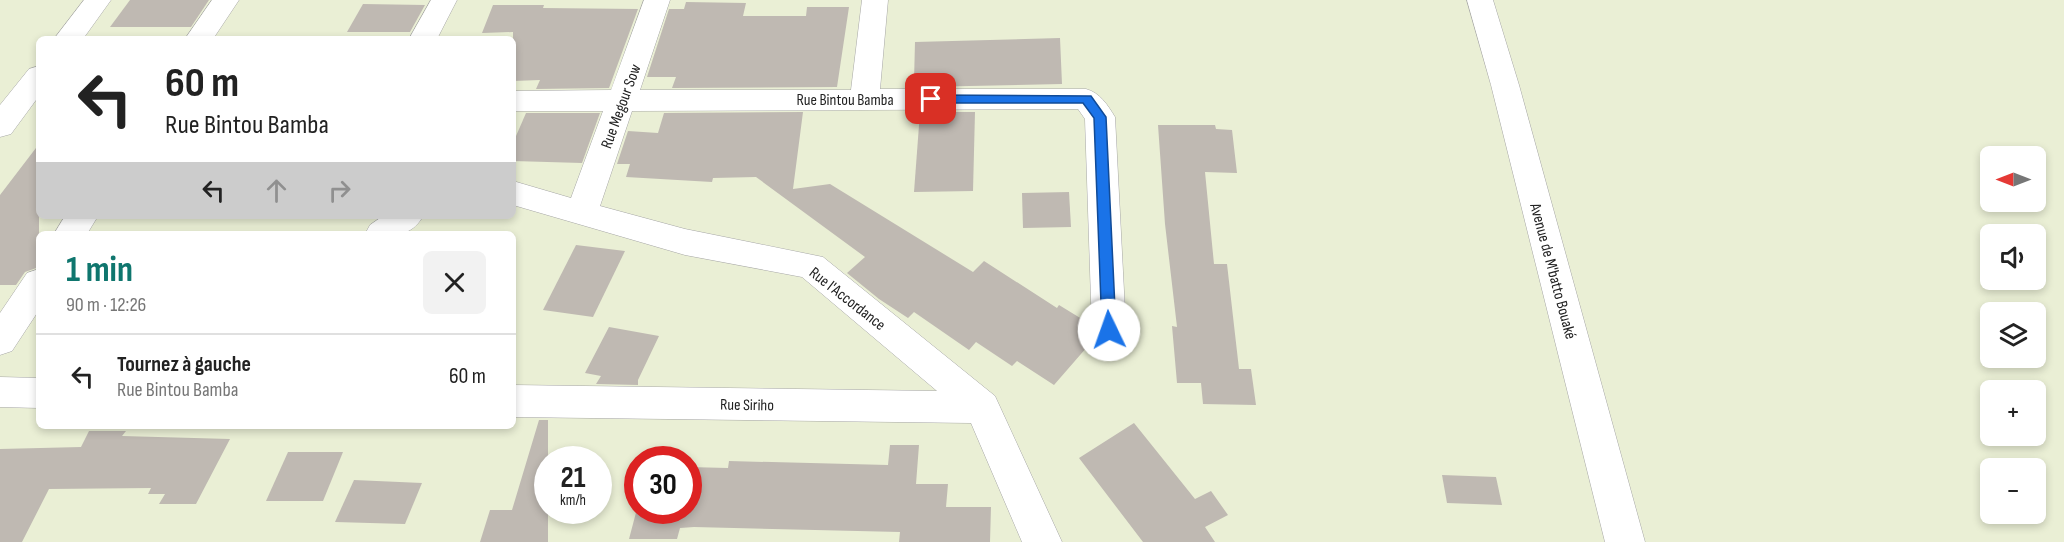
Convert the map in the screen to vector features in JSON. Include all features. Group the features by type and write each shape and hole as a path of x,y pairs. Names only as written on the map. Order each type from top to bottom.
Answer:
{"street":[{"path":"70,36 98,0"},
{"path":"201,36 226,0"},
{"path":"425,36 444,0"},
{"name":"Rue Megour Sow","path":"582,212 657,0"},
{"path":"865,99 875,0"},
{"name":"Avenue de M'batto Bouaké","path":"1480,0 1505,85 1625,542"},
{"path":"0,126 36,80"},
{"name":"Rue Bintou Bamba","path":"516,101 1086,99 1100,117 1109,330"},
{"name":"Rue l'Accordance","path":"516,193 686,242 811,266 982,407 1042,542"},
{"path":"385,231 403,219"},
{"path":"0,341 36,287"},
{"path":"0,392 36,393"},
{"name":"Rue Siriho","path":"516,401 982,407"}],"green space":[{"path":"0,0 2064,0 2064,542 0,542"}],"building":[{"path":"130,0 209,0 191,27 110,27"},
{"path":"686,2 746,3 743,16 806,16 807,7 849,7 837,87 672,88 676,77 647,77 669,9 684,9"},
{"path":"363,4 425,5 410,32 347,32"},
{"path":"493,5 638,9 609,88 536,89 540,80 516,81 516,36 513,36 513,32 482,33"},
{"path":"1060,38 1062,84 921,87 922,81 914,81 915,42"},
{"path":"803,112 793,189 830,184 973,272 984,261 1057,308 1059,305 1090,324 1094,339 1054,385 1017,361 1012,366 976,342 969,350 914,312 908,318 879,299 847,273 865,257 756,177 713,178 712,182 626,177 630,164 617,164 628,131 658,133 664,113"},
{"path":"920,112 975,112 973,191 914,192"},
{"path":"526,113 600,113 582,163 516,161 516,136"},
{"path":"1158,125 1215,125 1216,129 1232,130 1237,173 1205,172 1214,264 1227,264 1239,369 1251,369 1256,405 1203,404 1201,383 1177,383 1172,326 1177,327 1165,224"},
{"path":"36,148 36,219 39,219 39,231 36,231 36,268 25,272 16,285 0,285 0,195"},
{"path":"1069,192 1071,227 1023,228 1022,193"},
{"path":"576,245 625,251 593,317 543,310"},
{"path":"609,327 659,336 638,380 638,385 596,384 601,376 585,373"},
{"path":"539,420 548,420 548,446 534,446 534,524 548,524 548,542 480,542 490,510 512,510"},
{"path":"1134,423 1195,499 1211,491 1228,515 1205,527 1215,542 1143,542 1079,458"},
{"path":"89,431 126,431 122,436 230,439 196,504 159,504 165,494 148,494 151,488 49,489 22,542 0,542 0,449 81,447"},
{"path":"890,445 919,445 916,484 948,484 946,507 991,507 990,542 899,542 900,532 694,527 680,528 677,539 629,539 633,524 702,524 702,467 728,468 729,461 888,465"},
{"path":"288,452 343,452 323,501 266,501"},
{"path":"1442,475 1496,477 1502,505 1447,503"},
{"path":"354,480 422,483 405,524 335,522"}],"route":[{"path":"931,99 1086,99 1100,117 1109,330"}]}
